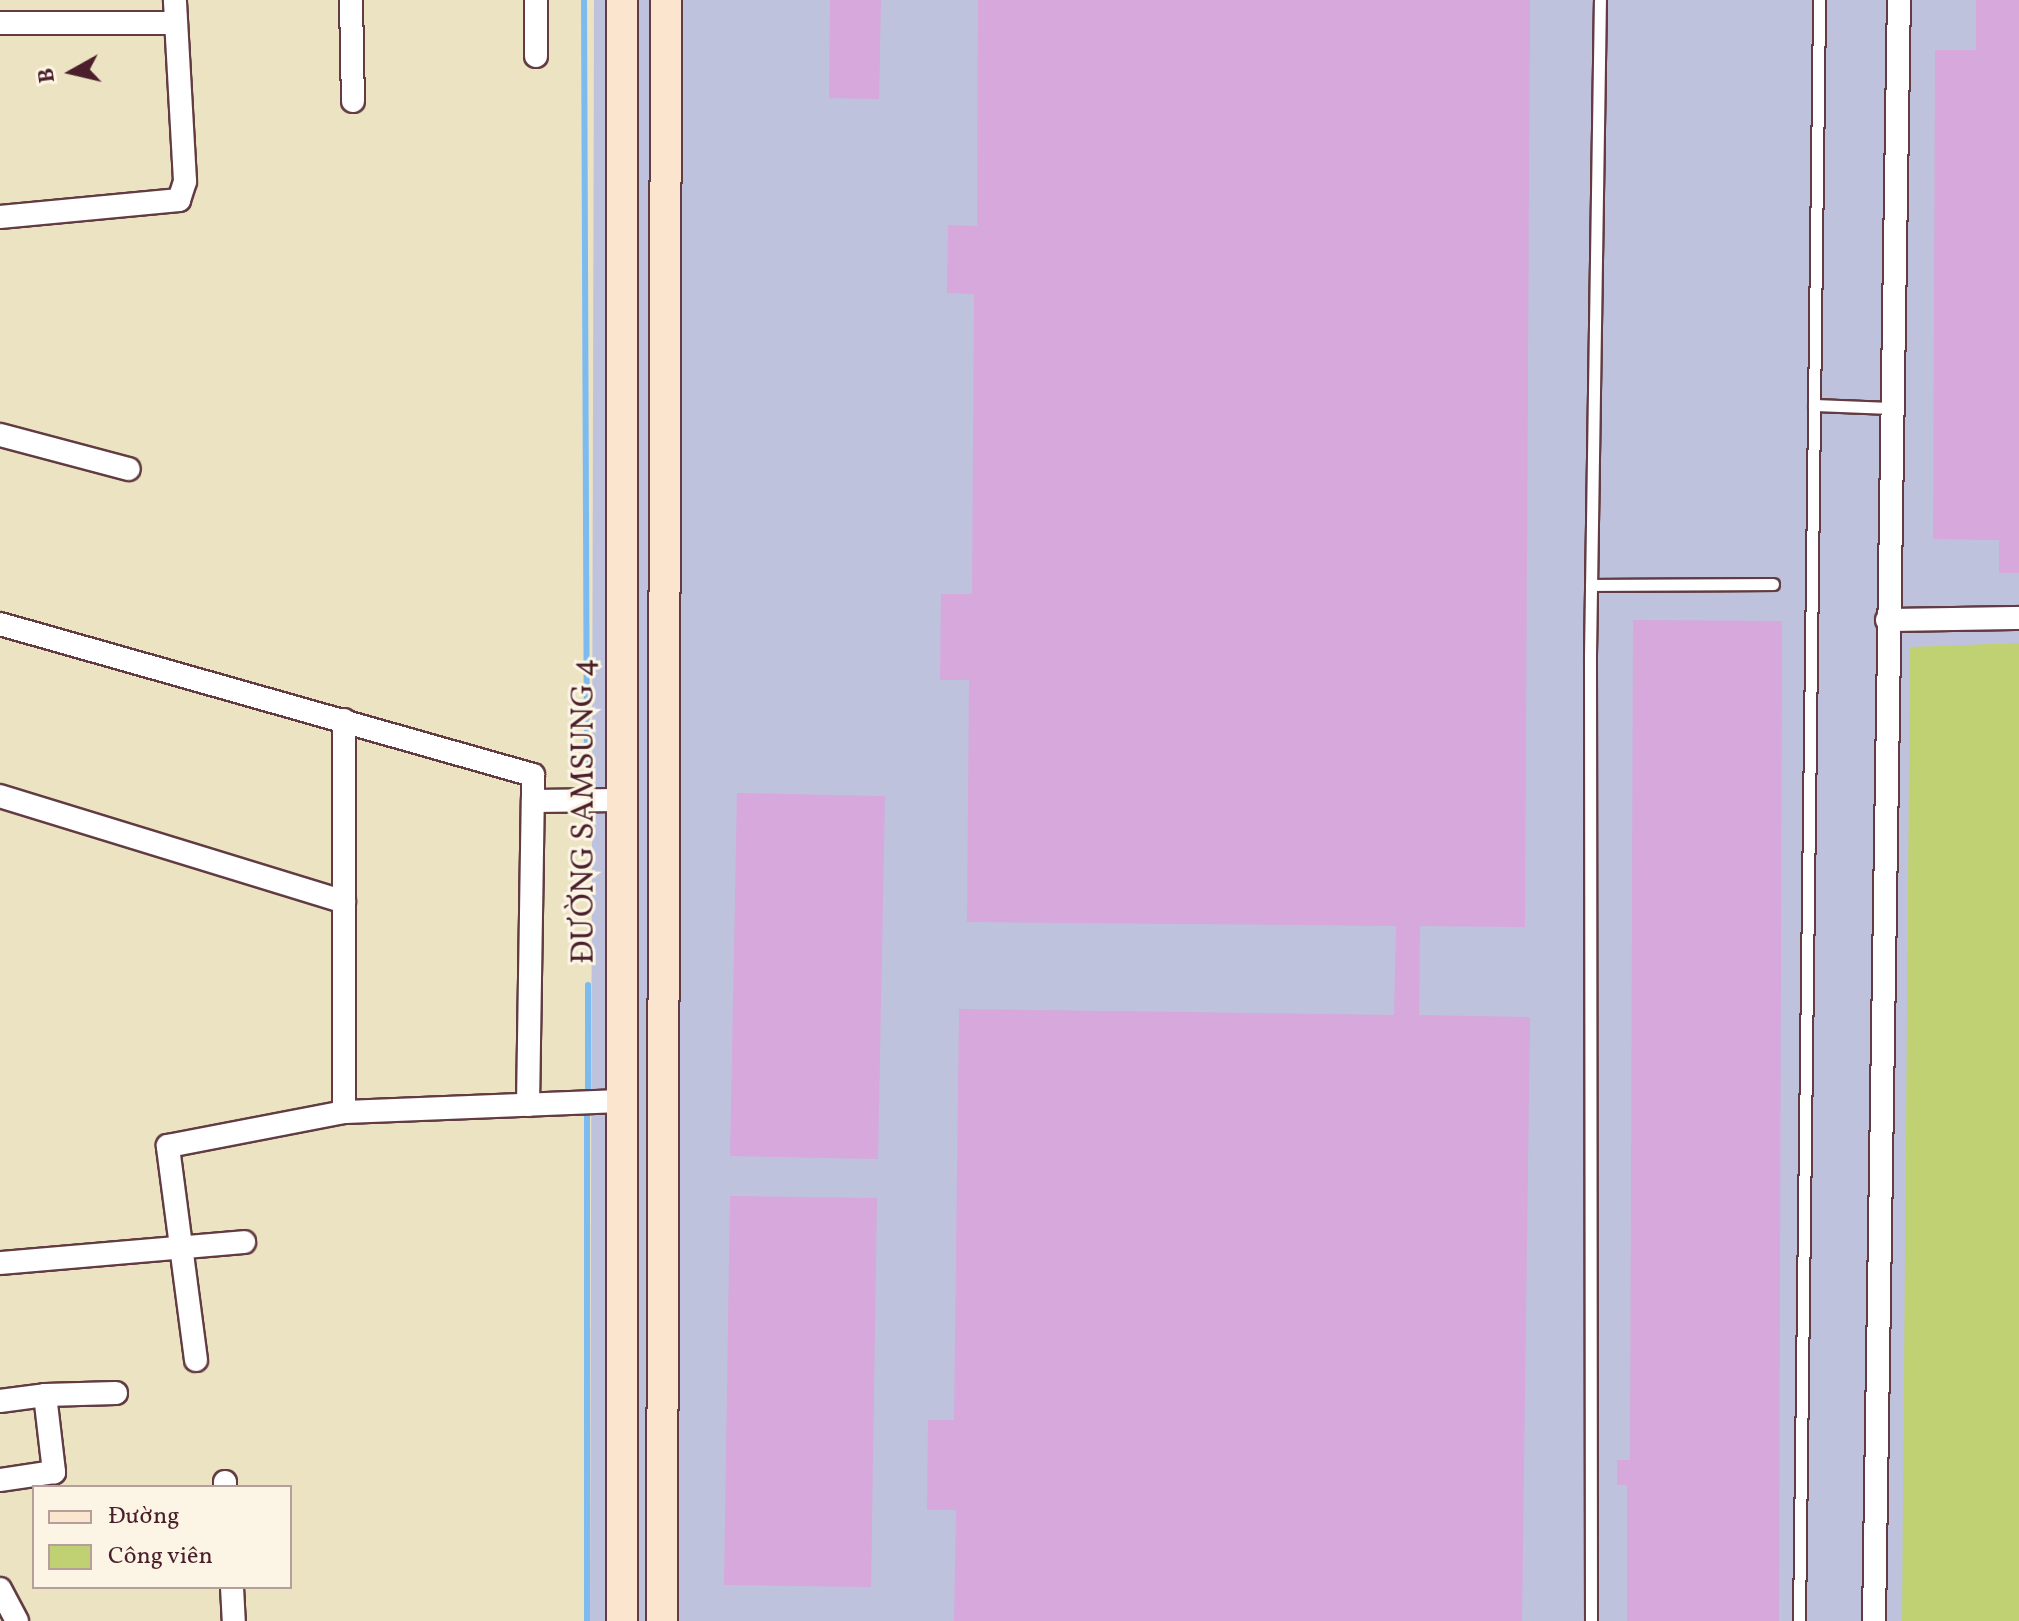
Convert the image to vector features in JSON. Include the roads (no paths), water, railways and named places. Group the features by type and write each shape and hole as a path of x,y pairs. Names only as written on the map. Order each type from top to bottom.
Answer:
{"main road":[{"name":"ĐƯỜNG SAMSUNG 4","path":"622,0 619,800 622,1621"},
{"path":"662,1621 666,0"},
{"path":"620,634 664,635"},
{"path":"619,800 663,799"}],"street":[{"path":"0,217 179,200 185,181 175,0"},
{"path":"351,0 353,101"},
{"path":"536,0 536,56"},
{"path":"1874,1621 1887,620 1899,0"},
{"path":"0,23 175,23"},
{"path":"0,435 129,469"},
{"path":"1887,620 2019,618"},
{"path":"0,624 533,775 528,1105"},
{"path":"344,720 344,1112"},
{"path":"0,796 344,902"},
{"path":"533,801 619,800"},
{"path":"196,1360 168,1146 344,1112 622,1101"},
{"path":"0,1263 244,1242"},
{"path":"0,1401 45,1395 116,1393"},
{"path":"0,1480 54,1472 45,1395"},
{"path":"0,1589 17,1621"},
{"path":"232,1589 234,1621"}],"lane":[{"path":"1591,1621 1591,585 1600,0"},
{"path":"1799,1621 1819,0"},
{"path":"1814,405 1891,408"},
{"path":"1591,585 1773,584"}],"waterway":[{"path":"584,0 587,764"},
{"path":"588,985 588,1089"},
{"path":"587,1115 587,1621"}]}
